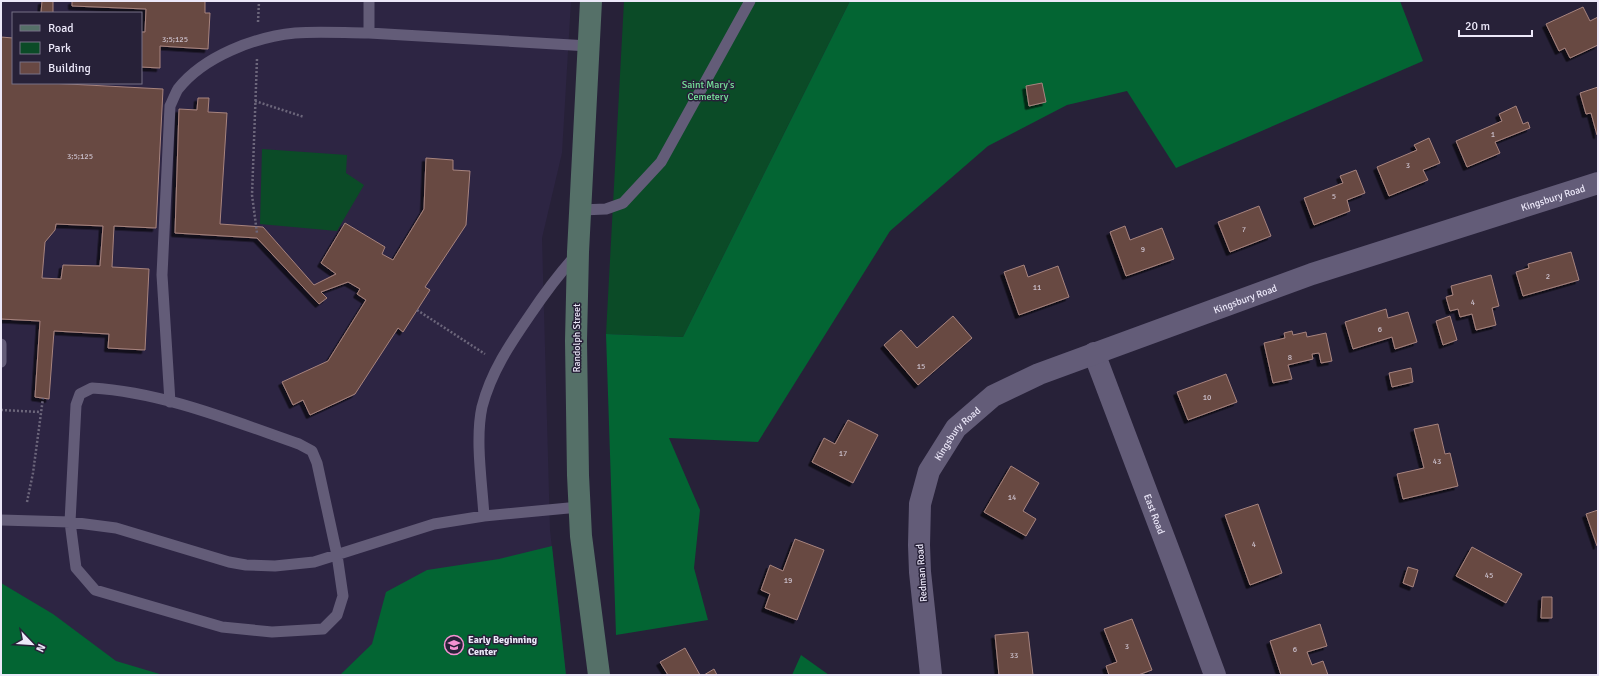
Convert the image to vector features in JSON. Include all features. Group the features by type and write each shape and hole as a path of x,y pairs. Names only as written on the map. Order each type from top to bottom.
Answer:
{"main road":[{"name":"Randolph Street","path":"592,1 578,252 576,341 579,507 581,536 599,675"}],"street":[{"name":"Kingsbury Road","path":"929,471 956,428 992,396 1039,374 1312,274 1598,183"},
{"name":"East Road","path":"1094,353 1215,675"},
{"name":"Redman Road","path":"929,471 920,504 919,545 920,572 931,675"}],"lane":[{"path":"369,1 369,33"},
{"path":"581,210 606,209 623,203 661,162 750,1"},
{"path":"170,402 162,268 170,106 177,90 189,77 236,47 295,33 369,33 589,46"},
{"path":"484,516 479,436 482,408 493,374 512,340 558,275 578,252"},
{"path":"1,344 1,362"},
{"path":"92,388 106,389 138,394 170,402 204,411 299,444 312,451 317,463 337,555 344,596 337,615 323,629 272,632 222,627 95,590 76,568 70,522 76,405 80,394 92,388"},
{"path":"1,520 70,522 116,528 213,557 246,565 275,566 314,562 434,524 484,516 579,507"}],"path":[{"path":"257,233 252,195 259,1"},
{"path":"255,101 304,117"},
{"path":"417,310 499,363"},
{"path":"26,509 33,473 43,398"},
{"path":"1,410 41,412"}],"shaded area":[{"path":"1,1 571,1 562,153 542,238 550,530 566,675 1,675"}],"green space":[{"name":"Saint Mary's Cemetery","path":"624,1 850,1 683,337 606,334"},
{"path":"850,1 1400,1 1423,61 1176,168 1127,91 1067,105 988,146 890,231 758,442 669,438 700,510 694,568 708,620 616,635 606,334 683,337"},
{"path":"262,149 347,155 346,173 364,185 337,231 260,224"},
{"path":"552,546 566,675 340,675 372,644 386,592 427,570 499,559"},
{"path":"1,583 53,614 116,661 163,675 1,675"},
{"path":"801,655 829,675 792,675"}],"building":[{"path":"42,1 53,1 53,12 41,12"},
{"path":"72,1 205,1 205,13 210,13 208,49 160,46 160,68 142,67 142,32 145,32 146,9 72,6"},
{"path":"1583,7 1590,21 1598,17 1598,45 1570,58 1565,48 1559,51 1546,24"},
{"path":"1,37 12,38 12,84 68,84 163,89 156,228 114,226 112,267 149,269 145,350 108,348 109,334 54,331 49,399 35,397 40,321 1,319","holes":["56,224 103,226 100,266 63,265 61,279 42,278 45,242 55,230"]},
{"path":"1042,83 1046,102 1029,106 1026,86"},
{"path":"1598,87 1597,135 1591,113 1586,114 1580,93"},
{"path":"198,98 209,98 208,112 227,113 220,224 263,227 314,285 336,274 321,263 345,223 385,247 382,254 393,260 424,209 426,158 453,160 453,170 470,171 466,225 425,287 430,290 403,332 398,328 355,394 310,415 303,400 293,405 282,382 328,361 366,300 357,294 360,289 348,282 321,292 327,298 319,304 257,238 175,233 179,109 197,110"},
{"path":"1516,106 1523,124 1528,122 1530,128 1495,142 1500,153 1467,167 1456,141 1502,121 1499,114"},
{"path":"1429,138 1440,163 1423,170 1428,180 1389,196 1377,167 1417,150 1414,145"},
{"path":"1356,170 1365,193 1347,200 1350,211 1314,225 1304,198 1343,183 1340,176"},
{"path":"1259,206 1271,236 1230,252 1218,222"},
{"path":"1125,226 1130,240 1162,228 1174,259 1126,276 1110,232"},
{"path":"1571,252 1579,280 1523,296 1516,272 1529,268 1528,264"},
{"path":"1024,265 1028,277 1058,266 1069,297 1019,315 1004,272"},
{"path":"1491,275 1499,306 1492,308 1496,325 1476,330 1472,314 1460,317 1458,309 1450,311 1446,297 1453,295 1451,286"},
{"path":"1386,309 1388,318 1408,312 1417,342 1395,349 1392,337 1353,349 1345,322"},
{"path":"953,316 972,338 918,385 884,345 901,330 917,348"},
{"path":"1450,316 1457,340 1443,345 1436,321"},
{"path":"1292,331 1293,335 1306,332 1307,337 1326,333 1332,361 1321,363 1319,353 1312,354 1313,359 1288,365 1292,379 1273,383 1264,343 1285,338 1284,333"},
{"path":"1411,368 1413,382 1392,387 1389,373"},
{"path":"1226,374 1237,402 1188,420 1177,392"},
{"path":"848,420 878,435 853,483 812,462 824,438 835,444"},
{"path":"1438,424 1445,454 1450,453 1458,486 1403,499 1397,474 1424,468 1414,429"},
{"path":"1011,466 1039,483 1023,511 1036,519 1026,536 984,512"},
{"path":"1258,504 1282,573 1250,585 1225,515"},
{"path":"1598,510 1598,545 1597,546 1586,514"},
{"path":"795,539 824,550 797,620 765,608 770,594 761,590 770,565 783,571"},
{"path":"1472,547 1522,574 1506,603 1456,576"},
{"path":"1408,567 1418,570 1413,587 1403,583"},
{"path":"1542,597 1552,597 1552,618 1541,618"},
{"path":"1132,619 1152,670 1138,675 1109,675 1106,666 1117,662 1104,629"},
{"path":"1320,624 1327,646 1307,652 1312,665 1323,661 1328,675 1281,675 1270,641"},
{"path":"1028,632 1033,675 999,675 995,635"},
{"path":"685,648 700,675 668,675 660,662"},
{"path":"714,669 717,675 704,675"}],"place":[{"name":"Early Beginning Center","path":"454,645"}]}
